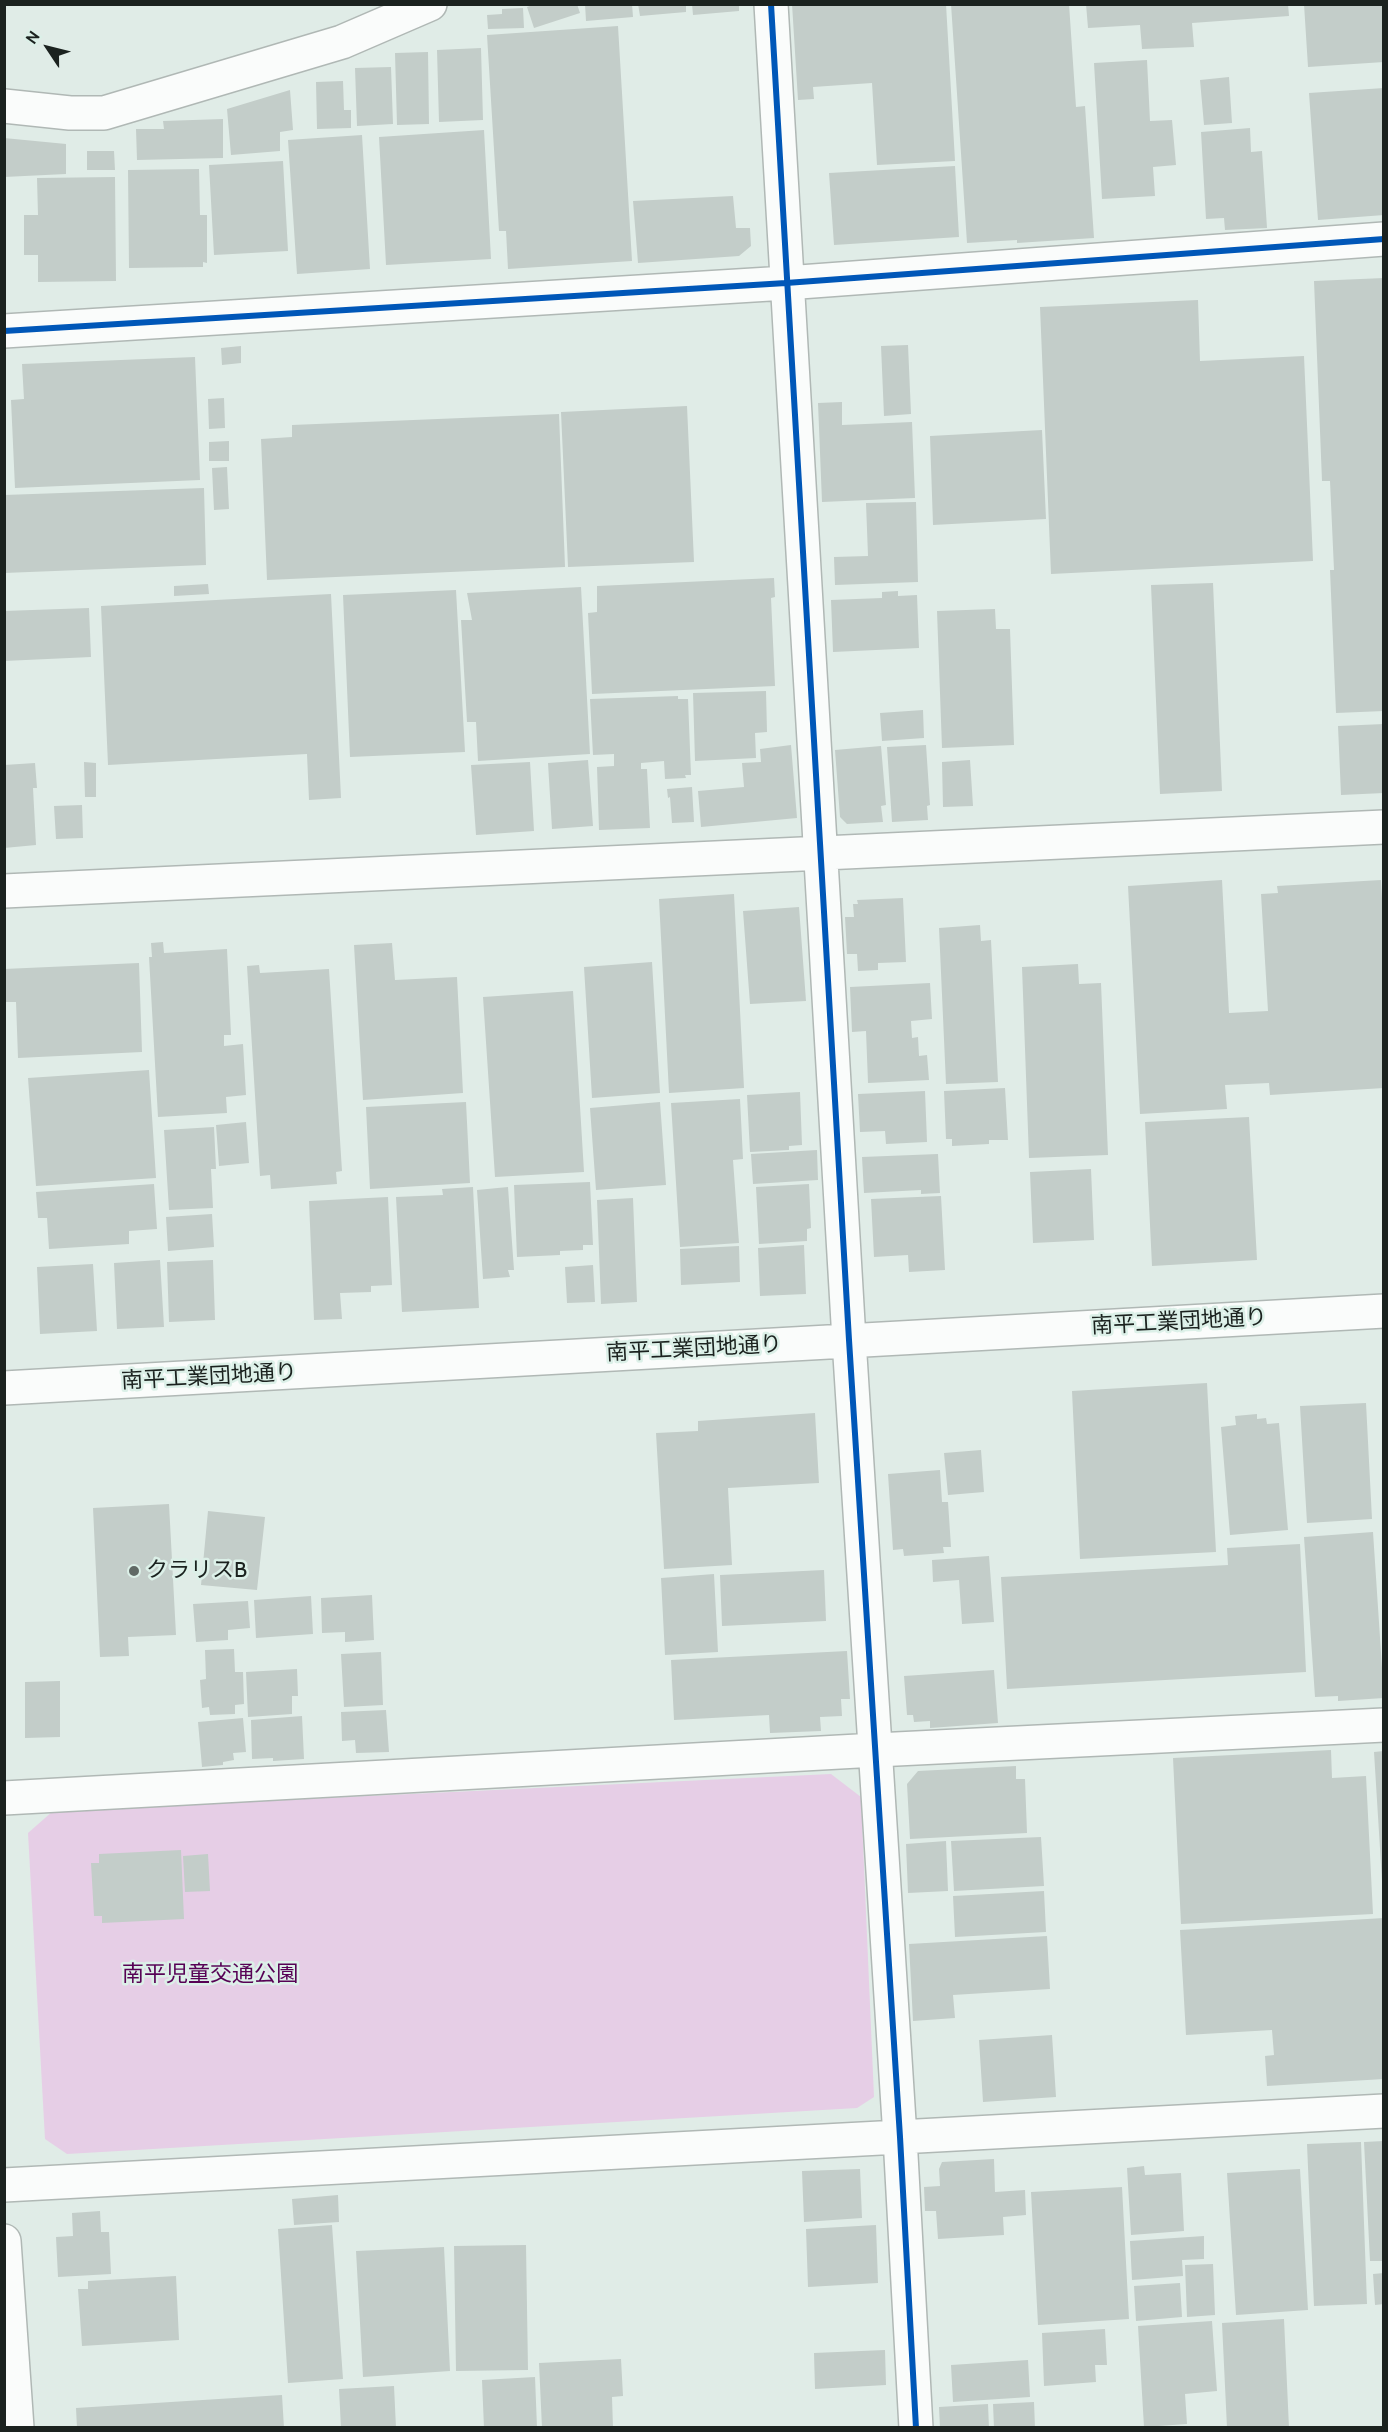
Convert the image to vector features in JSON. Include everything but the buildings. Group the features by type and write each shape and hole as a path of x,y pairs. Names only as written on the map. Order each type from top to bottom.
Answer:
{"street":[{"path":"4,106 70,113 104,113 342,42 430,4"},
{"path":"771,4 849,1340 900,2137 916,2427"},
{"path":"4,331 786,283 1383,239"},
{"path":"4,891 1383,827"},
{"name":"南平工業団地通り","path":"4,1389 1383,1311"},
{"path":"4,1798 876,1750 1383,1725"},
{"path":"4,2185 1383,2111"},
{"path":"4,2241 17,2427"}],"green space":[{"name":"南平児童交通公園","path":"831,1774 861,1797 874,2097 857,2108 67,2154 45,2139 28,1833 53,1811"}],"cycle path":[{"path":"771,4 849,1340 900,2137 916,2428"},
{"path":"4,331 786,283 1384,239"}],"place":[{"name":"クラリスB","path":"134,1571"}]}
